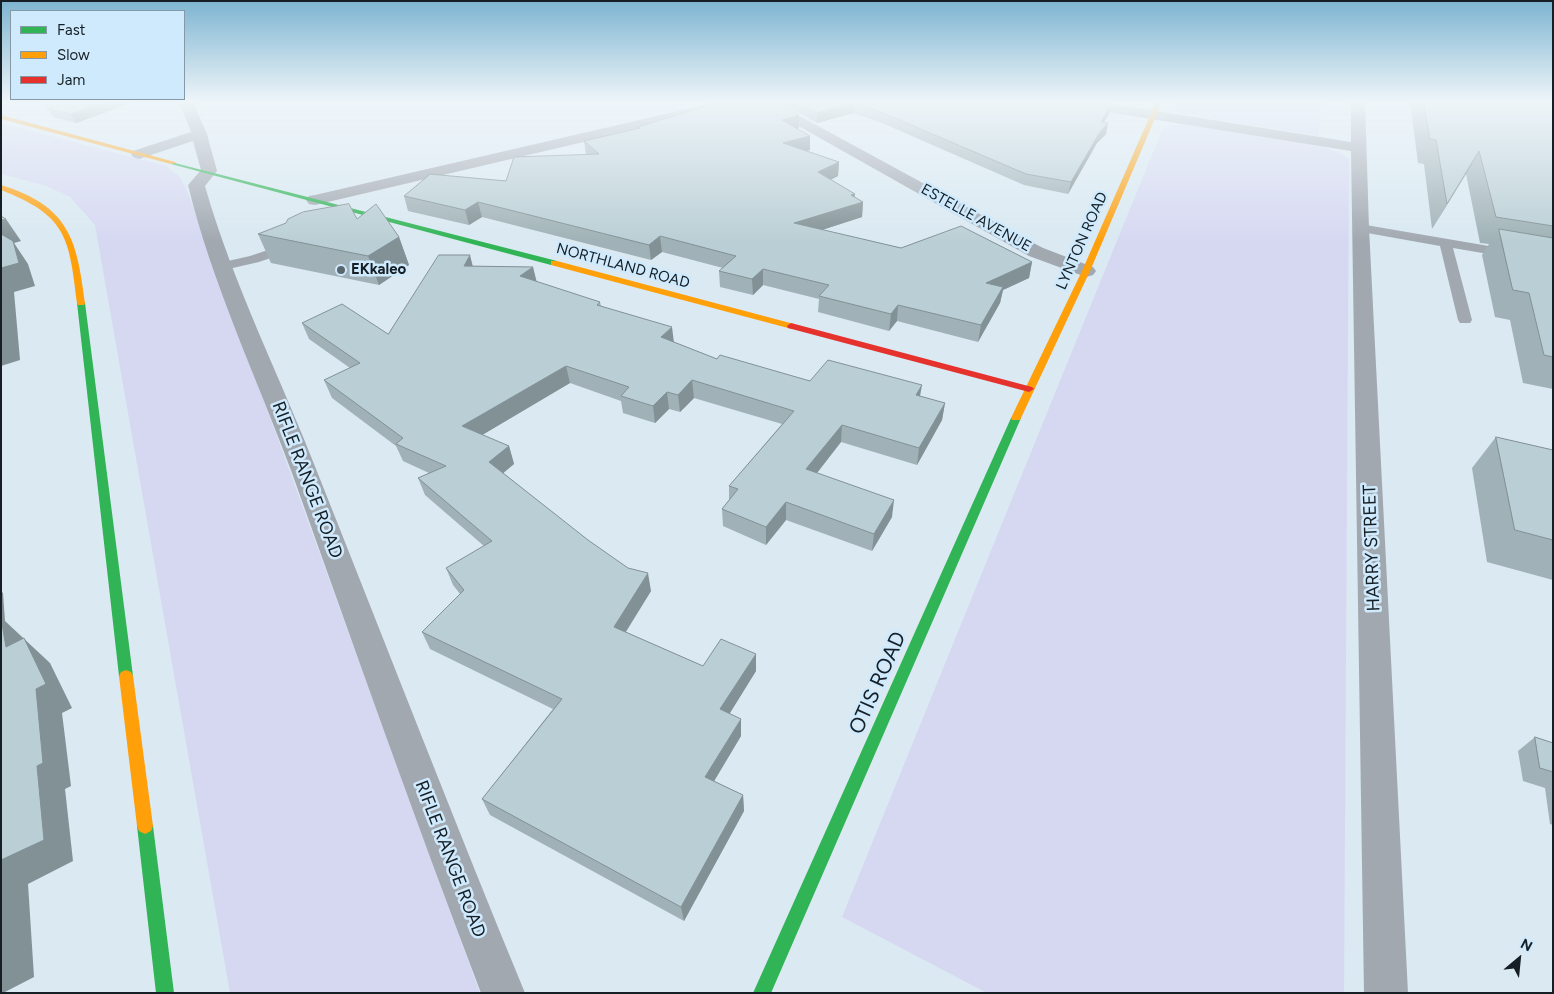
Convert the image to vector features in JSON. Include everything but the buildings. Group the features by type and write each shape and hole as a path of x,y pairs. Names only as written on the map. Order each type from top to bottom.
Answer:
{"street":[{"path":"119,148 209,171 203,148"},
{"path":"140,154 157,148"},
{"path":"315,200 537,148"},
{"name":"ESTELLE AVENUE","path":"847,148 1036,252 1086,271"},
{"name":"LYNTON ROAD","path":"1029,390 1086,271 1139,148"},
{"name":"HARRY STREET","path":"1360,148 1360,228 1368,411 1386,993"},
{"name":"NORTHLAND ROAD","path":"209,171 1029,390"},
{"name":"RIFLE RANGE ROAD","path":"209,171 198,182 196,188 431,812 503,993"},
{"path":"1,187 35,200 54,215 65,229 75,256 165,993"},
{"name":"OTIS ROAD","path":"762,993 1029,390"}],"lane":[{"path":"351,222 366,214"},
{"path":"1360,228 1553,261"},
{"path":"1446,244 1465,320"},
{"path":"224,266 254,259 292,246"}],"shaded area":[{"path":"1,148 98,148 166,166 180,177 189,195 480,993 230,993 95,225 70,197 44,185 1,174"},
{"path":"1155,148 1327,148 1349,159 1344,993 987,993 842,917"}],"traffic: fast":[{"path":"173,163 554,263"},
{"path":"81,303 126,676"},
{"path":"762,993 1016,418"},
{"path":"145,826 165,993"}],"traffic: slow":[{"path":"118,148 173,163"},
{"path":"1016,418 1086,271 1139,148"},
{"path":"1,187 24,196 41,206 55,217 64,229 75,260 81,303"},
{"path":"554,263 791,326"},
{"path":"126,676 145,826"}],"traffic: jam":[{"path":"791,326 1029,389"}],"place":[{"name":"EKkaleo","path":"341,270"}]}
